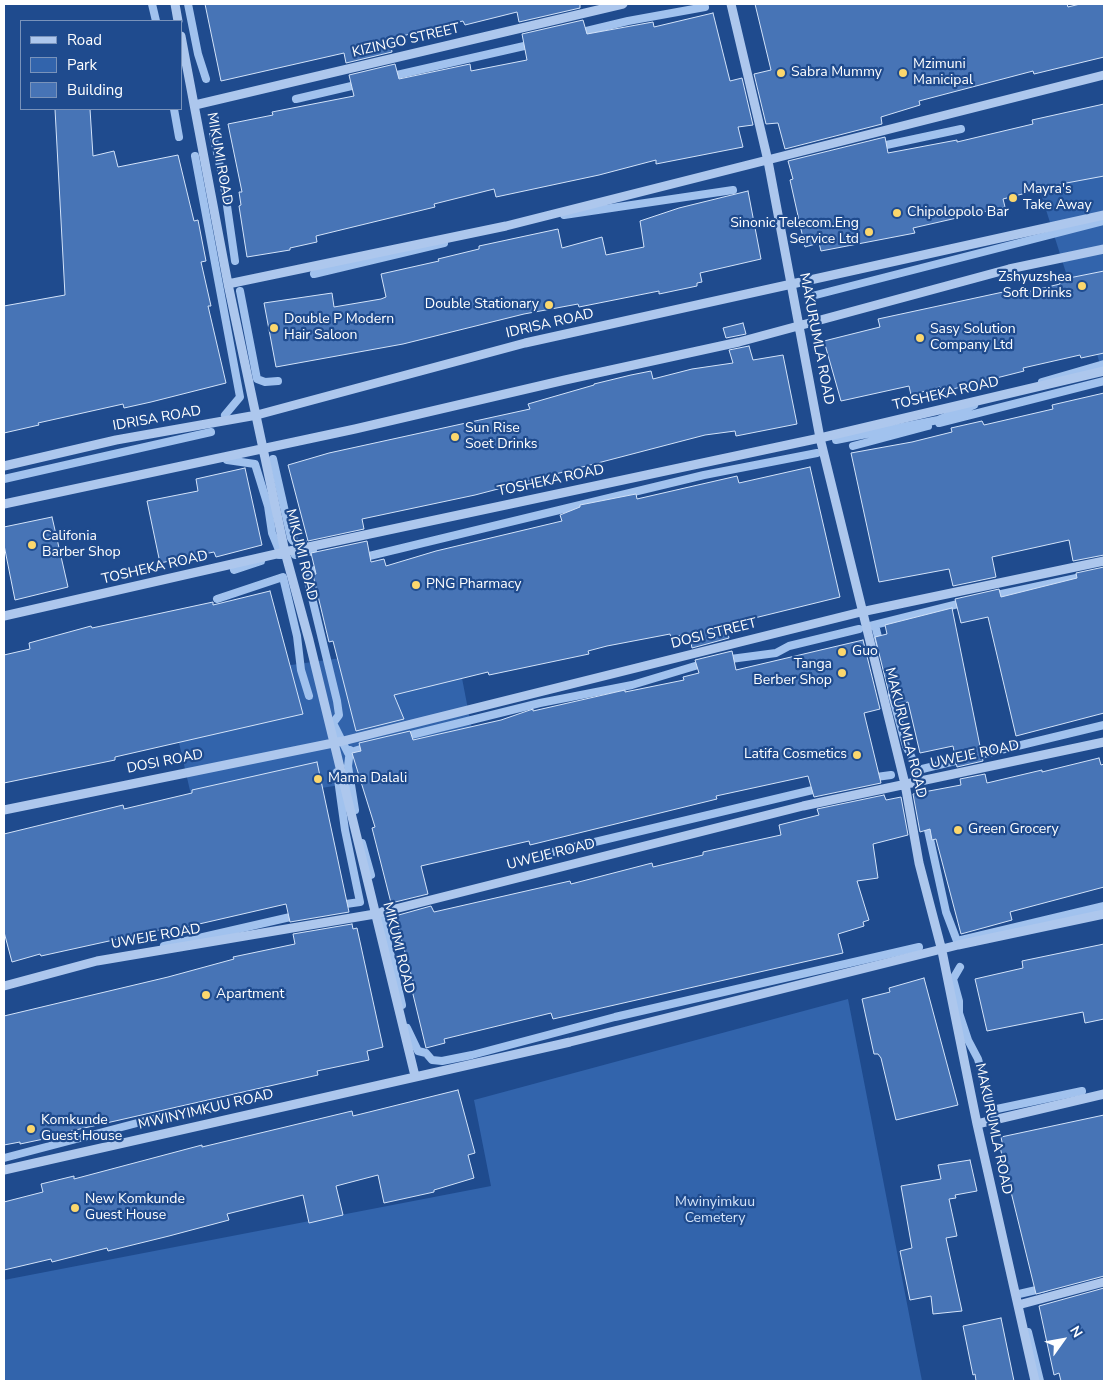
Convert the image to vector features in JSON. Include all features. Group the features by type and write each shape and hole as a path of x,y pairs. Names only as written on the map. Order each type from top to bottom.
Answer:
{"street":[{"path":"175,4 178,20"},
{"name":"KIZINGO STREET","path":"195,105 623,4"},
{"name":"MAKURUMLA ROAD","path":"731,4 768,161 820,438 861,612 905,784 919,863 942,950 977,1124 1035,1381"},
{"name":"MIKUMI ROAD","path":"182,41 228,284 285,552 309,640 415,1076"},
{"path":"228,284 506,226 1104,75"},
{"name":"IDRISA ROAD","path":"4,466 116,440 257,415 526,343 1104,215"},
{"path":"4,504 685,355 1009,269 1104,249"},
{"name":"TOSHEKA ROAD","path":"4,616 285,552 820,438 1104,371"},
{"name":"DOSI STREET","path":"333,743 861,612 1104,561"},
{"name":"UWEJE ROAD","path":"4,986 97,961 375,914 718,827 905,784 1104,742"},
{"name":"DOSI ROAD","path":"4,810 333,743"},
{"name":"MWINYIMKUU ROAD","path":"4,1170 570,1042 958,945 1104,914"},
{"path":"977,1124 1104,1094"},
{"path":"1018,1305 1104,1282"}],"green space":[{"path":"1104,135 1104,378 1085,313 1067,276 1034,172 1047,140"},
{"path":"455,642 478,761 468,765 194,808 171,708 234,673"},
{"name":"Mwinyimkuu Cemetery","path":"848,999 922,1381 4,1381 4,1280 491,1186 474,1100"}],"building":[{"path":"205,4 580,4 580,8 519,22 517,12 465,25 463,21 390,39 392,52 346,63 344,53 221,81"},
{"path":"755,4 1067,4 1068,7 1080,4 1104,4 1104,57 1034,74 1033,71 919,101 920,105 881,117 882,124 785,149 778,123 766,124 754,74 771,70"},
{"path":"713,13 730,81 742,78 753,125 738,127 743,147 656,164 656,160 599,175 496,197 494,189 434,204 435,207 316,236 317,242 290,248 290,250 247,257 239,206 241,205 239,192 242,192 228,124 273,115 272,112 354,96 349,75 395,64 399,79 470,64 471,71 527,60 522,34 583,20 587,34 653,22 654,27"},
{"path":"1104,104 1104,176 1061,184 1003,199 1005,207 913,228 915,233 821,251 819,243 805,247 790,180 793,179 788,161 885,137 888,153 957,140 957,142 1033,124 1032,120"},
{"path":"55,110 90,110 93,156 114,151 118,167 178,155 194,221 198,220 206,261 201,262 211,306 208,306 226,383 124,408 123,404 38,423 39,425 4,433 4,306 65,295"},
{"path":"748,191 761,259 700,273 702,282 697,283 697,286 659,294 659,291 579,307 578,304 524,314 403,344 276,367 264,303 332,293 334,307 381,299 386,297 381,274 439,261 438,259 479,249 479,246 558,229 562,248 602,237 606,255 644,247 640,221 679,208"},
{"path":"1104,271 1104,353 1081,358 1080,355 1023,368 1024,371 941,392 940,387 911,395 909,386 841,401 824,341 880,327 878,319 1017,289 1018,294 1060,284 1059,280"},
{"path":"743,323 746,334 726,338 723,328"},
{"path":"749,346 753,360 783,355 797,424 736,436 735,431 705,435 475,495 362,519 364,529 308,541 288,465 329,453 530,409 528,404 631,375 651,371 653,379 692,369 733,363 729,350"},
{"path":"1104,393 1104,555 1073,561 1069,540 992,557 996,577 953,586 949,569 879,582 851,453 912,442 952,432 951,428 982,421 984,425 1053,409 1052,405"},
{"path":"810,467 840,597 726,625 729,638 692,648 689,633 671,638 670,634 607,646 588,651 589,654 489,675 488,672 394,695 404,719 356,731 333,641 329,642 313,575 316,574 311,553 367,541 371,562 384,559 386,566 436,551 562,521 560,515 580,507 580,505 636,494 637,499 737,476 739,483"},
{"path":"245,468 262,545 216,557 214,552 160,563 147,501 198,491 196,479"},
{"path":"52,517 68,587 15,600 4,545 4,527"},
{"path":"1104,567 1104,713 1016,736 988,617 961,623 955,599 999,589 1001,597 1077,578 1076,573"},
{"path":"270,591 303,714 115,757 115,760 4,783 4,655 30,649 29,643 91,626 92,628 213,602 213,605"},
{"path":"952,608 983,761 957,767 953,746 920,753 908,702 892,706 875,637 887,634 885,625"},
{"path":"863,640 880,709 864,713 881,783 814,797 808,776 716,796 717,799 530,845 529,841 421,866 428,894 391,903 372,828 375,827 352,753 361,751 359,743 410,731 413,740 501,720 533,709 533,711 625,690 625,692 684,680 683,677 699,673 695,660 732,651 736,670"},
{"path":"1099,758 1101,765 1104,764 1104,887 1010,912 1012,920 961,934 936,839 932,840 930,829 920,832 913,794 961,785 960,779 985,774 987,783"},
{"path":"317,762 349,912 290,922 286,904 160,933 159,930 41,956 40,954 12,962 4,932 4,834 123,805 124,809 192,793 192,790"},
{"path":"884,795 886,800 901,797 908,835 873,844 878,878 857,881 869,920 863,922 864,926 838,934 843,953 553,1019 551,1013 444,1039 445,1043 426,1048 411,986 414,985 395,916 431,906 434,912 570,881 571,884 652,863 653,867 703,855 703,852 781,835 779,825 819,815 817,809"},
{"path":"352,924 353,929 357,928 383,1047 367,1051 369,1060 317,1071 318,1075 71,1131 72,1133 20,1144 20,1142 4,1145 4,1016 168,977 234,959 233,957 295,944 293,934"},
{"path":"1104,944 1104,1019 1085,1023 1083,1012 987,1031 975,979 1023,968 1022,961"},
{"path":"924,978 958,1105 896,1120 881,1058 878,1054 874,1054 862,999 890,992 889,988"},
{"path":"458,1090 475,1153 468,1155 474,1178 434,1190 434,1192 384,1203 378,1175 336,1186 343,1215 309,1223 303,1195 227,1214 229,1220 169,1236 108,1251 107,1248 52,1262 51,1259 4,1270 4,1202 43,1192 41,1184 74,1176 74,1179 202,1145 202,1147 352,1111 353,1116"},
{"path":"1104,1115 1104,1276 1036,1294 1000,1147 1003,1147 1001,1137"},
{"path":"970,1160 977,1191 955,1195 956,1198 949,1199 957,1236 946,1238 962,1311 933,1314 931,1296 910,1300 900,1251 912,1248 901,1186 941,1179 938,1165"},
{"path":"1104,1288 1104,1381 1061,1381 1059,1373 1054,1375 1039,1306"},
{"path":"1001,1318 1014,1381 976,1381 975,1374 973,1375 963,1326"}],"waterway":[{"path":"152,4 156,20"},
{"path":"188,4 198,54 206,79"},
{"path":"578,33 628,21 705,7"},
{"path":"388,77 533,44"},
{"path":"296,99 360,84"},
{"path":"174,110 179,137"},
{"path":"215,119 213,134 224,185 235,261"},
{"path":"877,147 961,129"},
{"path":"195,156 240,397 225,415"},
{"path":"564,215 733,190"},
{"path":"812,296 1104,221"},
{"path":"314,274 444,243"},
{"path":"240,291 257,379 265,382 278,381"},
{"path":"1042,382 1104,364"},
{"path":"939,423 1104,381"},
{"path":"836,440 938,420 974,405"},
{"path":"853,446 928,426"},
{"path":"4,479 211,432"},
{"path":"361,558 704,475 817,453"},
{"path":"273,459 291,538 293,541 303,543 295,555 313,551"},
{"path":"227,460 255,464 268,506 272,533 281,555 279,555"},
{"path":"234,570 261,561"},
{"path":"323,567 306,573 337,701 339,715 333,723 348,753"},
{"path":"217,599 283,577 297,636 301,670 309,696"},
{"path":"992,596 1081,577"},
{"path":"870,626 966,602"},
{"path":"875,625 880,645"},
{"path":"723,660 776,653 789,646 859,629"},
{"path":"403,737 540,703 632,685 705,663"},
{"path":"892,695 906,746 918,770 1104,725"},
{"path":"348,753 370,746"},
{"path":"350,750 348,766 355,810"},
{"path":"915,770 922,802"},
{"path":"337,772 345,830 360,902 339,905"},
{"path":"869,778 891,775"},
{"path":"532,857 821,788"},
{"path":"926,821 946,912 957,941 1104,906"},
{"path":"362,843 371,875"},
{"path":"383,911 386,935 402,1005"},
{"path":"164,946 299,915"},
{"path":"407,1028 418,1051 426,1053 432,1060 442,1061 472,1055 615,1017 919,947"},
{"path":"960,967 953,979 959,1001 959,1013 968,1040 978,1059 992,1110 1082,1091"},
{"path":"4,1158 160,1117"},
{"path":"1019,1294 1045,1288"},
{"path":"1028,1332 1040,1381"}],"place":[{"name":"Sabra Mummy","path":"781,73"},
{"name":"Mzimuni Manicipal","path":"903,73"},
{"name":"Mayra's Take Away","path":"1013,198"},
{"name":"Chipolopolo Bar","path":"897,213"},
{"name":"Sinonic Telecom.Eng Service Ltd","path":"869,232"},
{"name":"Zshyuzshea Soft Drinks","path":"1082,286"},
{"name":"Double Stationary","path":"549,305"},
{"name":"Double P Modern Hair Saloon","path":"274,328"},
{"name":"Sasy Solution Company Ltd","path":"920,338"},
{"name":"Sun Rise Soet Drinks","path":"455,437"},
{"name":"Califonia Barber Shop","path":"32,545"},
{"name":"PNG Pharmacy","path":"416,585"},
{"name":"Guo","path":"842,652"},
{"name":"Tanga Berber Shop","path":"842,673"},
{"name":"Latifa Cosmetics","path":"857,755"},
{"name":"Mama Dalali","path":"318,779"},
{"name":"Green Grocery","path":"958,830"},
{"name":"Apartment","path":"206,995"},
{"name":"Komkunde Guest House","path":"31,1129"},
{"name":"New Komkunde Guest House","path":"75,1208"}]}
